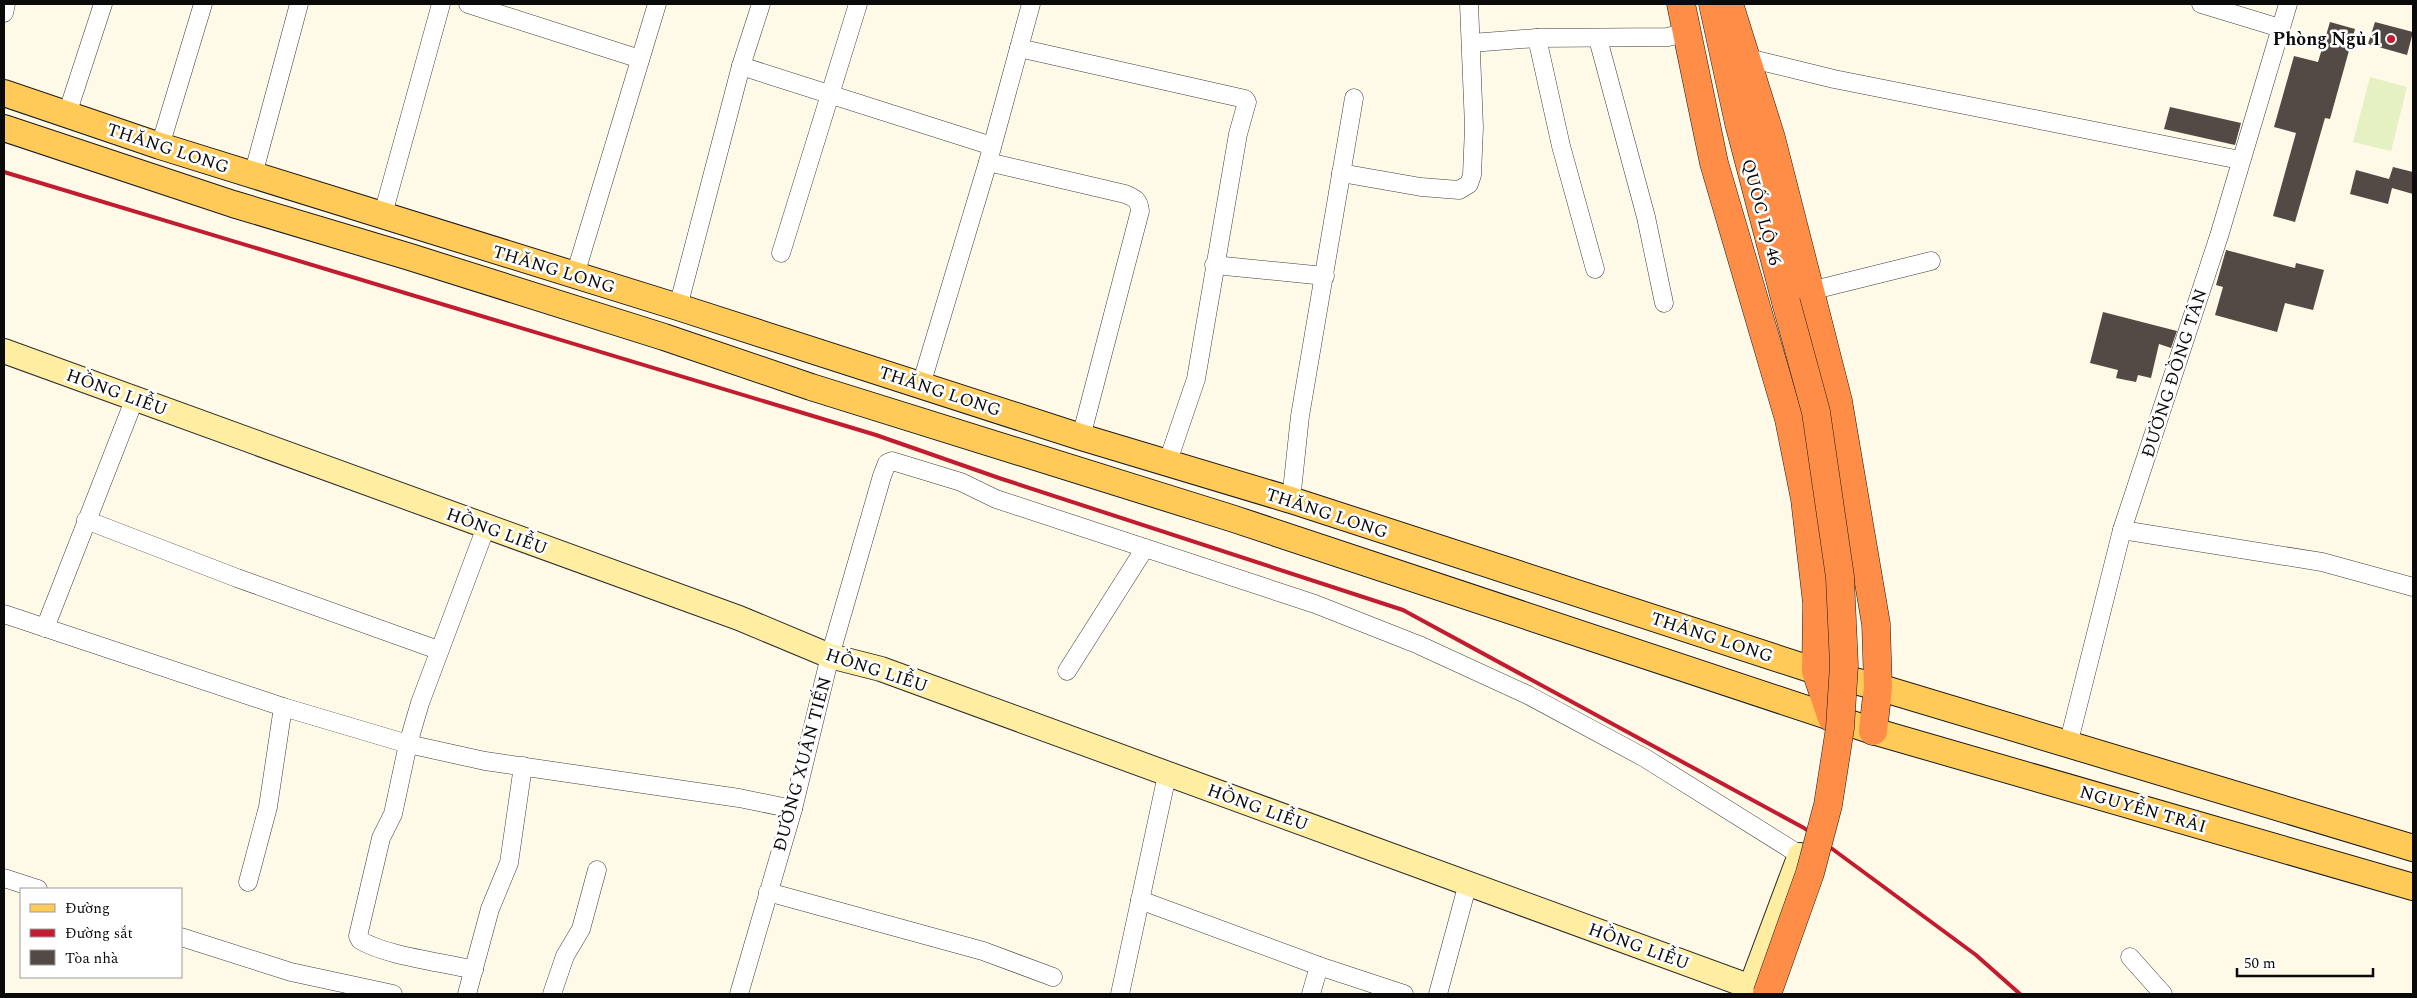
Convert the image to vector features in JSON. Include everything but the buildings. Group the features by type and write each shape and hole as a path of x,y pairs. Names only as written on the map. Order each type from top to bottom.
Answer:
{"highway":[{"path":"1681,4 1714,163 1789,419 1805,499 1817,603 1816,671 1832,718"},
{"name":"QUỐC LỘ 46","path":"1701,4 1798,296"},
{"name":"QUỐC LỘ 46","path":"1713,4 1739,123"},
{"path":"1730,4 1748,58 1798,296 1840,577 1844,664 1840,728 1828,804 1810,873 1759,993"},
{"path":"1798,296 1838,401 1876,624 1878,687 1873,731"}],"main road":[{"name":"THĂNG LONG","path":"4,93 160,146 383,214 1167,464 1291,500 1816,671 1878,687"},
{"path":"56,145 67,114"},
{"name":"THĂNG LONG","path":"4,128 225,201 476,278 1072,469 1320,546 1873,731"},
{"path":"1072,469 1081,437"},
{"path":"1878,687 2413,848"},
{"name":"NGUYỄN TRÃI","path":"1873,731 2413,886"}],"street":[{"path":"4,13 6,4"},
{"path":"67,114 103,4"},
{"path":"160,146 203,4"},
{"path":"253,175 299,4"},
{"path":"383,214 441,4"},
{"path":"468,4 640,59"},
{"path":"575,275 657,4"},
{"path":"678,308 741,66 761,4"},
{"path":"781,253 858,4"},
{"path":"921,385 990,154 1031,4"},
{"path":"1341,173 1422,187 1459,190 1469,184 1472,175 1474,127 1468,4"},
{"path":"2201,4 2280,28"},
{"name":"ĐƯỜNG ĐỒNG TÂN","path":"2068,745 2122,530 2219,236 2240,160 2288,4"},
{"path":"1470,43 1537,38 1598,39 1668,36 1686,32"},
{"path":"1537,38 1561,146 1595,269"},
{"path":"1598,39 1646,217 1664,303"},
{"path":"1019,48 1245,99 1247,102 1238,134 1214,265 1196,379 1167,464"},
{"path":"1748,58 1843,81 2240,160"},
{"path":"741,66 830,94 990,154 1135,197 1140,204 1140,211 1081,437"},
{"path":"1291,500 1300,416 1354,98"},
{"path":"1798,296 1931,261"},
{"path":"1214,265 1325,276"},
{"name":"HỒNG LIỄU","path":"4,351 739,618 830,656 881,669 1167,775 1468,883 1759,993"},
{"path":"45,628 135,398"},
{"name":"ĐƯỜNG XUÂN TIẾN","path":"739,994 793,809 830,656 882,476 889,462 904,463 962,482 996,499 1145,548"},
{"path":"86,520 237,578 438,650"},
{"path":"474,970 385,950 366,944 358,936 381,838 394,814 408,744 438,650 486,527"},
{"path":"2122,530 2322,562 2413,587"},
{"path":"1067,671 1145,548 1356,619 1496,680 1645,758 1800,855 1759,993"},
{"path":"4,614 283,708 408,744 456,755 739,798 793,809"},
{"path":"248,882 268,807 283,708"},
{"path":"467,994 490,909 508,864 523,766"},
{"path":"1120,994 1167,775"},
{"path":"552,994 565,956 581,929 597,870"},
{"path":"4,878 35,888"},
{"path":"1438,994 1468,883"},
{"path":"768,892 983,951 1053,977"},
{"path":"1140,900 1319,966 1404,994"},
{"path":"182,937 291,972 393,994"},
{"path":"2130,957 2163,994"},
{"path":"1311,994 1319,966"}],"green space":[{"path":"2370,77 2407,87 2391,151 2353,142"}],"railway":[{"path":"4,172 876,435 999,478 1403,610 1804,828 1976,955 2020,994"}],"place":[{"name":"Phòng Ngủ 1","path":"2391,39"}]}
